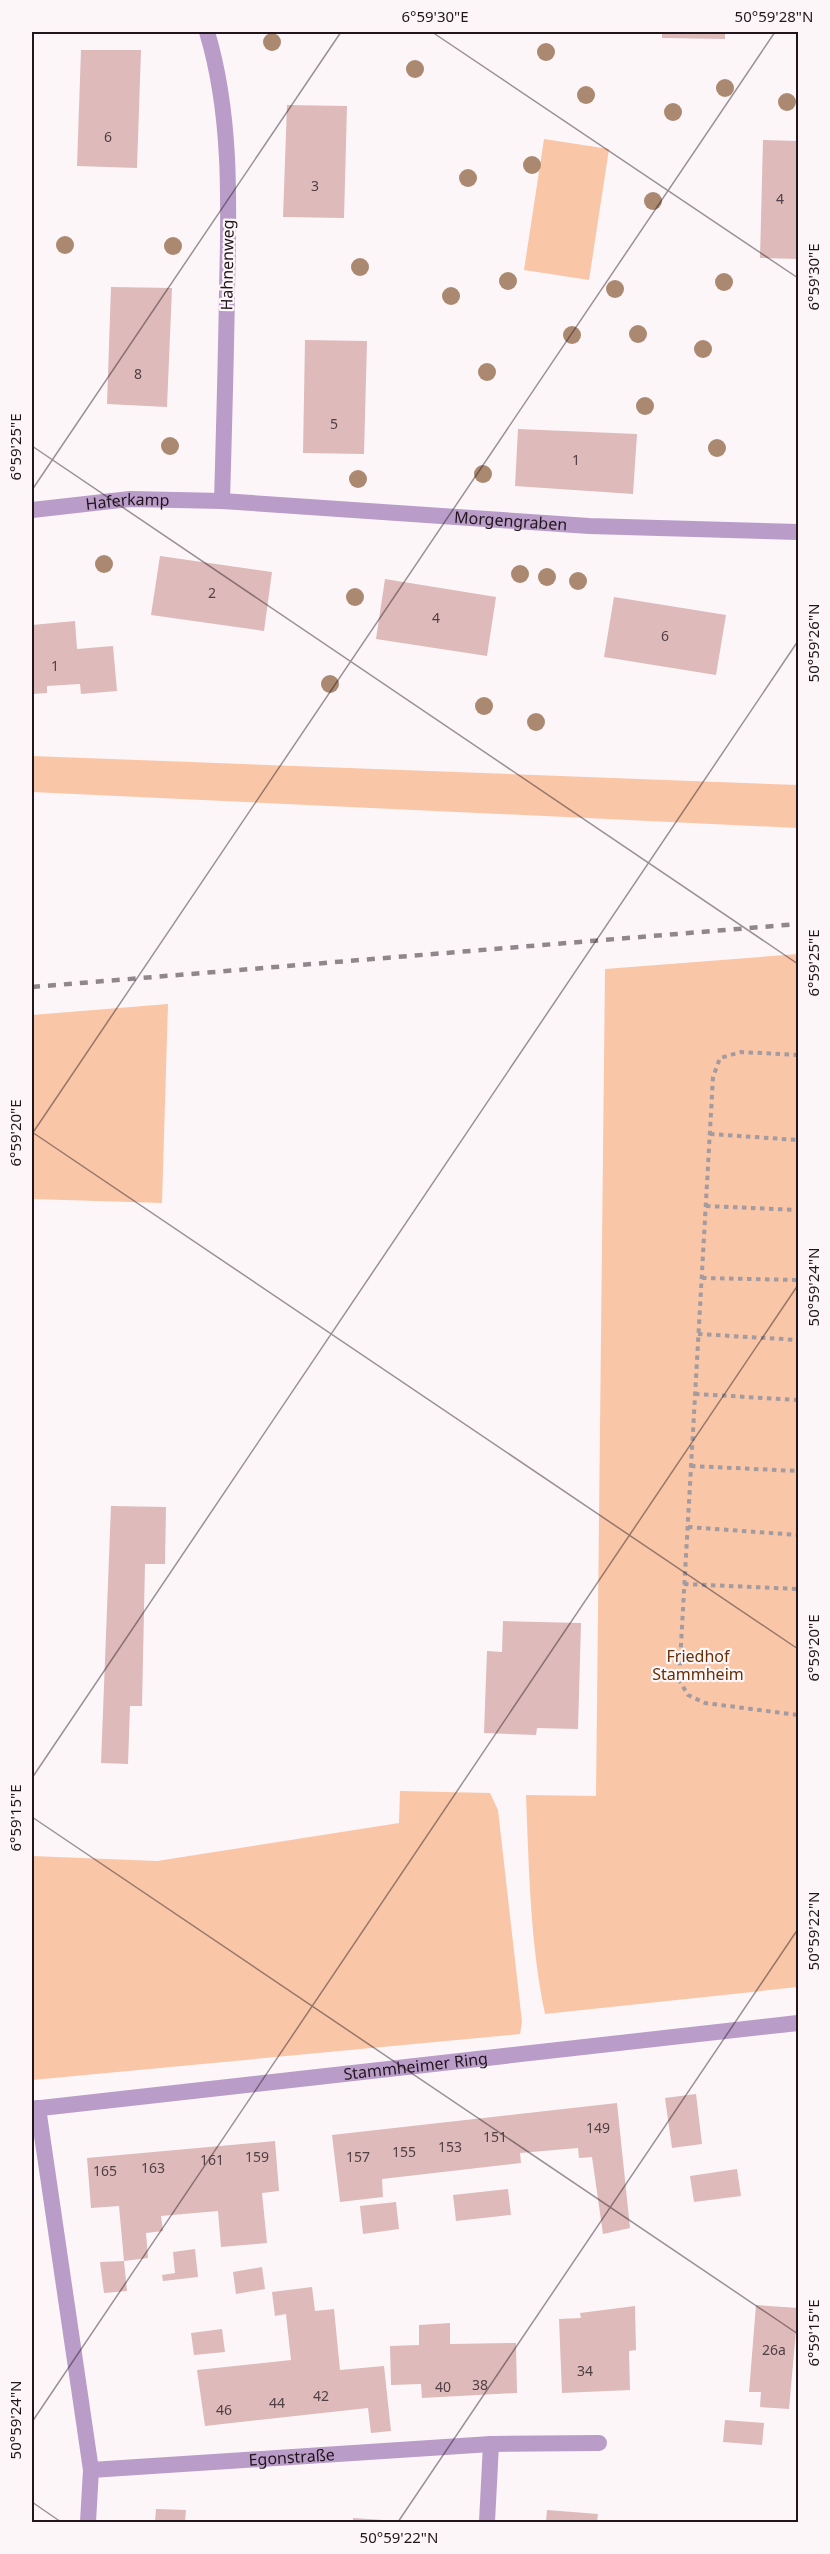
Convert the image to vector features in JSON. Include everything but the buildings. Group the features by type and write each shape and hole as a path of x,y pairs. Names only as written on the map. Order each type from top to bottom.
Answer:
{"street":[{"name":"Hahnenweg","path":"207,32 218,66 225,129 229,224 222,501"},
{"name":"Haferkamp","path":"32,510 129,499 222,501"},
{"name":"Morgengraben","path":"222,501 589,526 798,532"},
{"name":"Stammheimer Ring","path":"35,2108 798,2024"},
{"path":"35,2108 91,2470 88,2523"},
{"path":"487,2523 491,2444"},
{"name":"Egonstraße","path":"91,2470 491,2444 600,2444"}],"path":[{"path":"798,1055 741,1052 720,1058 713,1077 679,1680 688,1695 705,1703 798,1715"},
{"path":"710,1134 798,1140"},
{"path":"706,1206 798,1210"},
{"path":"702,1278 798,1280"},
{"path":"698,1334 798,1340"},
{"path":"695,1394 798,1400"},
{"path":"691,1466 798,1471"},
{"path":"688,1527 798,1535"},
{"path":"684,1584 798,1589"}],"green space":[{"path":"544,139 609,149 589,280 524,270"},
{"path":"32,756 798,785 798,828 32,792"},
{"name":"Friedhof Stammheim","path":"798,954 798,1987 545,2014 533,1932 526,1795 596,1796 605,969"},
{"path":"168,1004 162,1203 32,1199 32,1015"},
{"path":"400,1791 490,1793 498,1810 522,2022 520,2034 32,2080 32,1856 157,1861 399,1823"}],"railway":[{"path":"32,987 798,924"}]}
